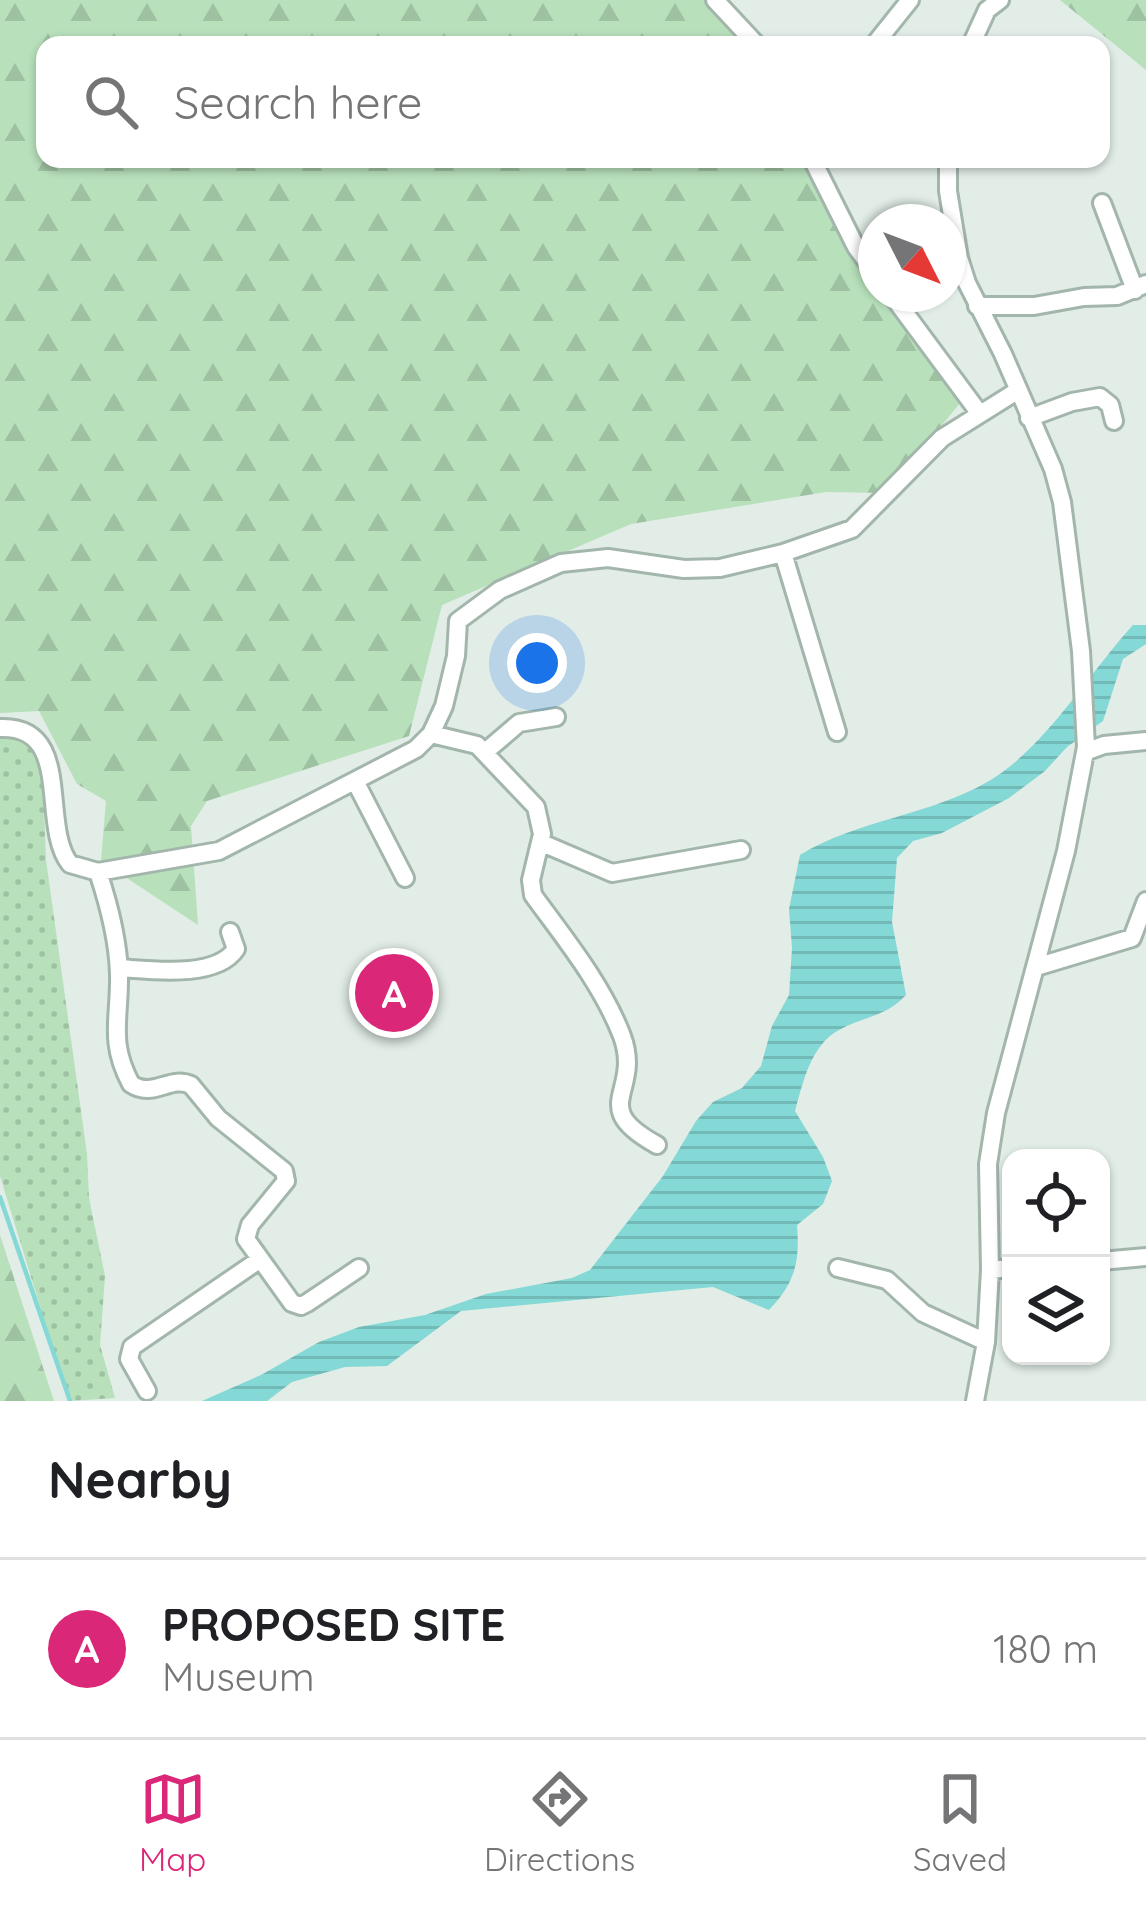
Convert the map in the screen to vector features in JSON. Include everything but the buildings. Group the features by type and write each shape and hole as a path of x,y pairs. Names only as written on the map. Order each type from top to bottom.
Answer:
{"street":[{"path":"715,0 749,36"},
{"path":"881,36 910,0"},
{"path":"975,36 987,10 1000,0"},
{"path":"816,168 858,250"},
{"path":"948,168 958,258 1053,470 1062,502 1081,651 1085,749 1081,790 996,1113 988,1163 986,1342 975,1401"},
{"path":"977,306 1034,306 1141,287 1102,203"},
{"path":"904,312 980,414"},
{"path":"0,728 25,732 46,752 58,847 70,864 98,872 219,851 416,749 431,734 452,680 458,621 500,590 584,558 700,570 783,553 852,529 942,438 1017,391"},
{"path":"1029,418 1100,397 1110,405 1114,421"},
{"path":"783,553 837,733"},
{"path":"485,752 519,722 556,717"},
{"path":"431,734 472,743 485,752 536,807 542,843 531,880 532,895 598,988 622,1035 628,1056 628,1076 618,1102 623,1120 632,1132 657,1145"},
{"path":"1085,749 1146,742"},
{"path":"355,781 405,878"},
{"path":"542,843 612,873 741,850"},
{"path":"98,872 118,968 115,1047 131,1084 150,1091 177,1082 191,1084 218,1118 287,1177 247,1233 260,1260 296,1306 307,1304 359,1268"},
{"path":"1036,967 1132,938 1146,902"},
{"path":"118,968 191,970 229,959 236,949 230,932"},
{"path":"1110,1260 1146,1257"},
{"path":"147,1390 129,1359 132,1347 260,1260"},
{"path":"838,1268 887,1280 922,1313 986,1342"},
{"path":"990,1270 1002,1269"}],"green space":[{"path":"0,0 718,0 740,36 36,36 36,168 818,168 858,233 858,312 905,312 960,403 887,493 826,492 631,524 442,605 409,736 207,801 191,826 198,925 101,861 106,801 77,784 39,711 0,713"},
{"path":"1060,0 1146,0 1146,70 1110,36"},
{"path":"41,732 46,860 89,1198 105,1276 100,1345 115,1398 69,1401 0,1176 0,739"},
{"path":"0,1235 54,1401 0,1401"}],"water":[{"path":"1133,625 1146,625 1146,644 1123,659 1103,721 1009,798 942,833 913,841 897,858 892,922 906,995 891,1008 829,1037 810,1065 795,1111 832,1181 823,1204 797,1225 794,1271 769,1310 713,1287 461,1311 387,1366 345,1367 292,1382 267,1401 202,1401 359,1327 425,1315 486,1294 572,1278 590,1270 663,1176 696,1121 713,1102 742,1088 761,1066 772,1026 789,995 789,909 800,855 846,833 942,802 989,781 1048,730"}],"waterway":[{"path":"0,1197 70,1401"}],"place":[{"name":"PROPOSED SITE","path":"394,993"}]}
